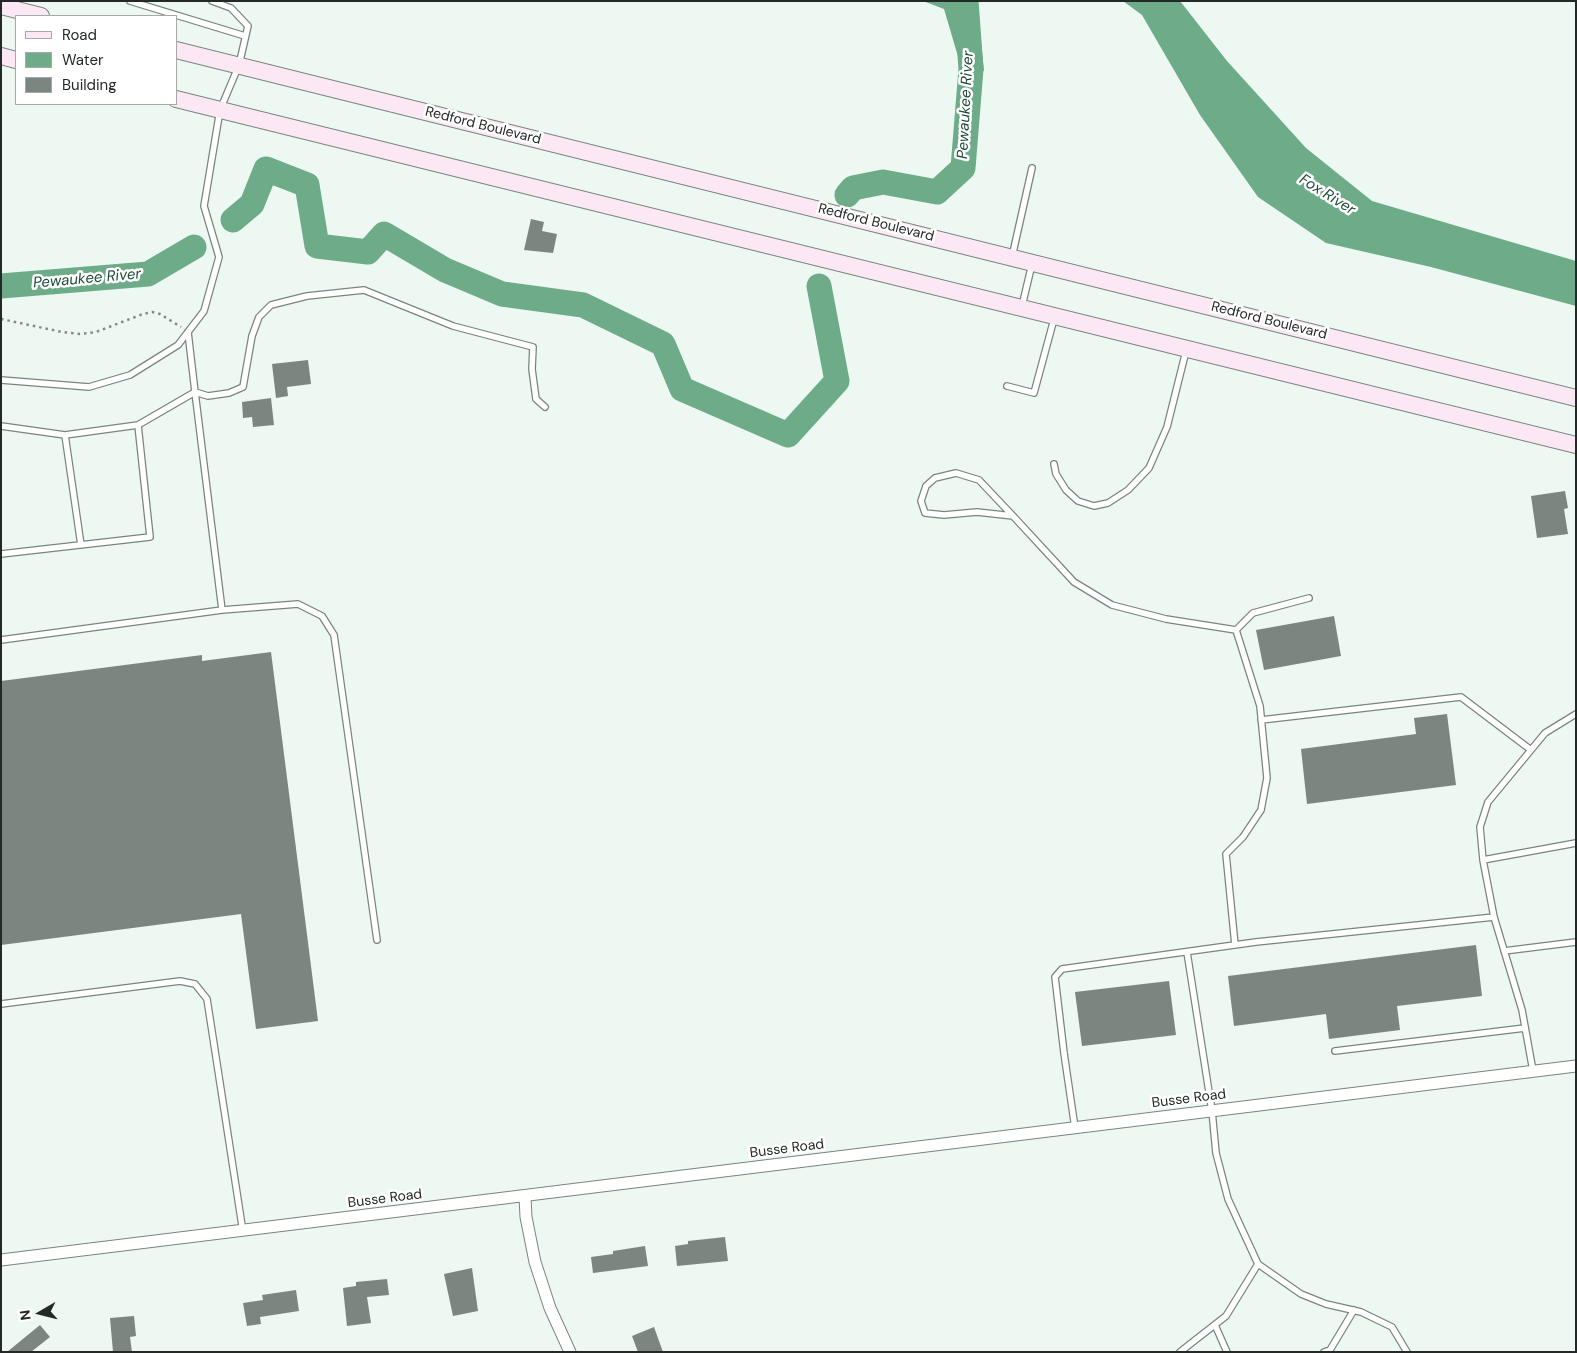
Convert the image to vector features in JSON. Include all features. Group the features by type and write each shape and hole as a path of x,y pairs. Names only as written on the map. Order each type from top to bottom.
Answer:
{"main road":[{"path":"1,6 37,15"},
{"name":"Redford Boulevard","path":"178,50 1576,398"},
{"path":"1,56 15,60"},
{"path":"178,100 1576,445"}],"street":[{"name":"Busse Road","path":"1,1260 243,1232 1576,1066"},
{"path":"525,1197 526,1216 535,1262 550,1308 570,1352"}],"lane":[{"path":"130,1 176,15"},
{"path":"1,380 89,387 130,375 178,345 204,311 218,257 204,206 220,110 238,65 248,26 231,8 212,1"},
{"path":"178,16 245,36"},
{"path":"1012,257 1032,168"},
{"path":"1022,308 1032,262"},
{"path":"1,426 66,435 138,424 195,392 208,396 229,393 243,387 252,336 259,317 271,305 307,296 364,290 453,326 533,347 532,370 536,399 545,407"},
{"path":"1006,386 1034,393 1055,317"},
{"path":"188,332 222,610"},
{"path":"1054,464 1056,474 1066,490 1078,501 1094,506 1108,504 1128,490 1149,468 1167,427 1186,349"},
{"path":"1,554 150,537 138,424"},
{"path":"66,435 81,545"},
{"path":"1013,516 978,512 944,515 925,513 921,501 926,486 935,478 956,473 979,480 1013,516 1074,582 1112,605 1166,619 1236,630"},
{"path":"1236,630 1253,613 1309,598"},
{"path":"1,640 222,610 298,604 322,616 334,635 377,940"},
{"path":"1235,945 1226,854 1243,837 1261,810 1267,778 1260,706 1236,630"},
{"path":"1261,720 1461,697 1530,750"},
{"path":"1533,1071 1525,1028 1494,917 1483,860 1480,827 1488,802 1530,750 1545,733 1576,714"},
{"path":"1483,860 1576,843"},
{"path":"1075,1128 1055,977 1062,969 1235,945 1494,917"},
{"path":"1504,951 1576,942"},
{"path":"1187,952 1212,1111 1216,1153 1222,1180 1228,1199 1258,1264 1301,1294 1326,1304 1354,1310 1392,1327 1407,1352"},
{"path":"1,1004 180,981 195,984 207,999 243,1232"},
{"path":"1336,1051 1525,1028"},
{"path":"1180,1352 1226,1316 1258,1264"},
{"path":"1324,1352 1330,1350 1354,1310"},
{"path":"1214,1325 1228,1352"}],"path":[{"path":"1,319 80,334 96,332 152,312 170,319 188,332"}],"water":[{"path":"923,1 977,1 984,71 962,70 944,9"},
{"name":"Fox River","path":"1123,1 1180,1 1227,61 1306,148 1372,201 1576,261 1576,306 1431,267 1326,243 1258,197 1200,115 1142,15"}],"building":[{"path":"531,219 544,222 542,231 557,234 553,253 524,250"},
{"path":"308,360 311,384 287,387 288,396 276,398 272,364"},
{"path":"271,398 274,425 253,427 252,417 243,418 242,402"},
{"path":"1565,491 1568,508 1564,509 1568,534 1537,538 1531,496"},
{"path":"1334,616 1341,656 1264,670 1256,630"},
{"path":"271,652 318,1021 256,1029 241,914 1,945 1,681 202,655 202,661"},
{"path":"1447,714 1456,785 1307,804 1301,749 1416,734 1414,718"},
{"path":"1476,945 1482,996 1397,1006 1400,1030 1329,1039 1326,1014 1234,1026 1228,976"},
{"path":"1169,981 1176,1035 1082,1046 1075,992"},
{"path":"725,1237 728,1261 677,1266 675,1246 688,1244 688,1241"},
{"path":"645,1246 648,1266 593,1273 591,1257"},
{"path":"472,1268 478,1311 453,1316 444,1274"},
{"path":"387,1279 389,1295 367,1297 371,1323 347,1326 343,1288 356,1286 356,1282"},
{"path":"296,1290 299,1311 260,1317 261,1324 247,1326 243,1303 263,1300 262,1295"},
{"path":"134,1316 136,1336 130,1337 132,1352 113,1352 110,1318"},
{"path":"40,1325 50,1337 31,1352 7,1352"},
{"path":"654,1327 663,1352 638,1352 632,1336"}],"waterway":[{"name":"Pewaukee River","path":"847,195 853,188 883,182 937,192 963,168 971,69 966,1"},
{"name":"Pewaukee River","path":"233,220 252,204 266,169 307,185 317,246 368,252 384,234 445,270 502,294 583,305 663,344 682,389 788,435 837,381 819,286"},
{"name":"Pewaukee River","path":"1,286 148,274 194,247"}]}
